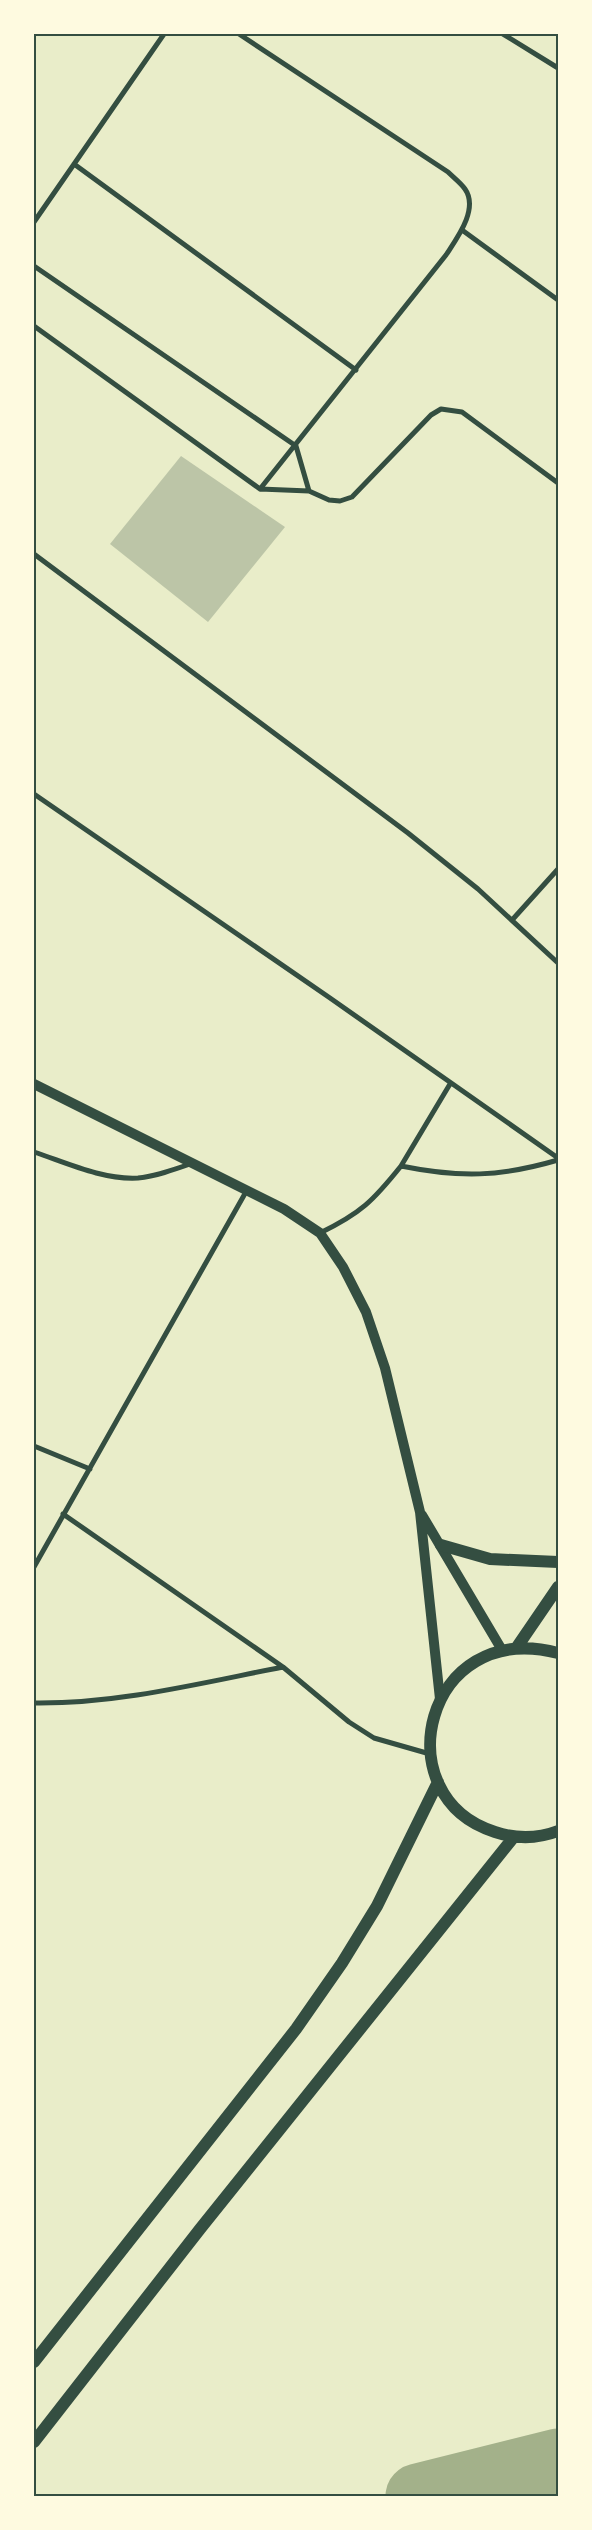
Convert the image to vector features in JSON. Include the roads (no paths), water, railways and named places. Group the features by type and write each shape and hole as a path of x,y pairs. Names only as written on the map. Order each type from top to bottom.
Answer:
{"main road":[{"path":"34,1084 284,1209 320,1233 344,1267 366,1312 384,1368 420,1512 440,1699"},
{"path":"420,1512 502,1650"},
{"path":"440,1545 490,1559 558,1562"},
{"path":"517,1647 558,1588"},
{"path":"558,1653 543,1649 517,1647 502,1650 477,1660 456,1676 440,1699 431,1726 430,1754 438,1782 456,1808 482,1828 513,1838 546,1836 558,1831"},
{"path":"34,2362 296,2029 342,1963 377,1906 438,1782"},
{"path":"34,2442 200,2229 513,1838"}],"street":[{"path":"34,222 164,34"},
{"path":"239,34 448,172 466,190 470,205 462,230 446,255 260,489"},
{"path":"503,34 558,68"},
{"path":"74,164 356,370"},
{"path":"462,230 558,300"},
{"path":"34,266 296,446 309,491"},
{"path":"34,326 260,489 309,491 329,500 340,501 352,497 431,415 441,409 462,412 558,483"},
{"path":"34,554 408,833 478,888 558,963"},
{"path":"34,794 330,998 558,1159"},
{"path":"512,919 558,869"},
{"path":"320,1233 358,1212 377,1196 401,1166 450,1084"},
{"path":"34,1152 118,1177 138,1178 160,1174 192,1163"},
{"path":"401,1166 441,1174 482,1175 530,1168 558,1159"},
{"path":"34,1567 247,1190"},
{"path":"34,1446 90,1469"},
{"path":"63,1514 283,1667 349,1722 374,1738 430,1754"},
{"path":"34,1703 96,1701 139,1695 283,1667"}],"waterway":[{"path":"418,2496 558,2461"}]}
